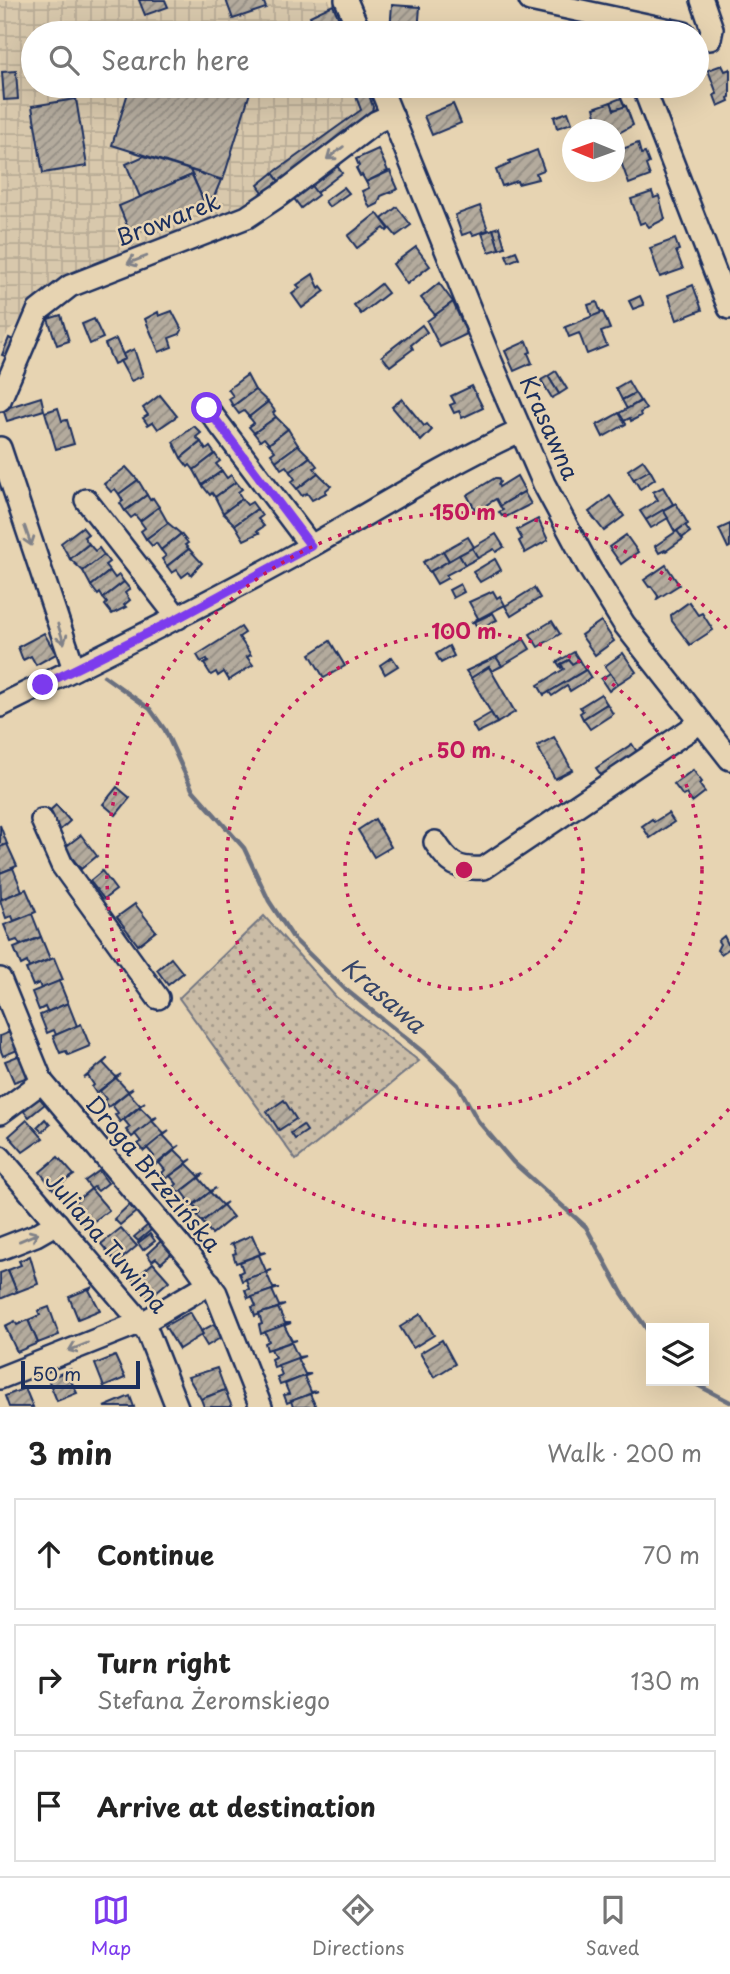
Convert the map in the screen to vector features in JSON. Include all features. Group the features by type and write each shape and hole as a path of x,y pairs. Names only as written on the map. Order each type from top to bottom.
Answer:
{"street":[{"path":"346,0 354,21"},
{"path":"530,0 606,21"},
{"path":"702,0 712,29 712,39"},
{"name":"Krasawna","path":"385,98 544,484 588,566 624,624 730,759"},
{"path":"648,98 729,308"},
{"name":"Browarek","path":"0,400 38,311 53,298 70,286 247,217 376,122 391,115"},
{"path":"207,408 311,546"},
{"path":"0,706 178,618 520,431"},
{"path":"0,448 74,669"},
{"path":"86,500 178,618"},
{"path":"435,842 446,860 465,869 484,868 701,722"},
{"path":"42,820 62,865 158,998"},
{"name":"Droga Brzezińska","path":"0,979 42,1082 210,1283 261,1407"},
{"path":"0,1112 42,1082"},
{"name":"Juliana Tuwima","path":"0,1157 141,1322 148,1333 177,1407"},
{"path":"0,1250 57,1223"},
{"path":"0,1378 141,1322 210,1283"}],"shaded area":[{"path":"0,0 329,0 339,21 21,21 21,98 370,98 373,107 370,118 238,217 128,250 63,284 8,332 0,349"},
{"path":"264,916 336,997 419,1061 296,1160 179,998"}],"building":[{"path":"139,0 165,0 168,7 145,15"},
{"path":"226,0 263,0 266,8 233,19"},
{"path":"333,5 340,21 312,21 310,16"},
{"path":"392,5 420,7 419,21 391,21"},
{"path":"722,65 725,71 730,69 729,101 718,106 714,95 717,94 709,70"},
{"path":"16,71 18,99 4,100 2,72"},
{"path":"126,98 248,98 223,180 112,145"},
{"path":"356,98 370,98 373,107 370,118 281,184 273,173 361,110"},
{"path":"621,98 625,107 614,110 611,102"},
{"path":"76,99 87,166 43,173 32,106"},
{"path":"611,102 614,110 626,106 633,125 625,130 625,119 597,119 594,108"},
{"path":"453,104 461,123 432,135 424,116"},
{"path":"568,112 571,119 562,119 562,126 557,128 554,117"},
{"path":"638,143 641,154 645,153 649,163 646,165 650,176 629,184 625,173 625,148"},
{"path":"378,149 388,171 366,182 356,168 359,166 356,159"},
{"path":"537,150 544,170 536,173 538,179 502,186 496,170 510,164 509,161"},
{"path":"144,156 190,170 192,175 140,197 126,164"},
{"path":"335,163 342,173 316,193 308,183"},
{"path":"190,170 221,180 214,197 204,202"},
{"path":"390,171 398,189 381,196 378,204 370,208 362,191 369,188 366,182"},
{"path":"273,173 280,183 265,195 258,185"},
{"path":"192,175 204,202 130,233 119,206"},
{"path":"309,183 318,195 301,208 292,196"},
{"path":"344,187 349,193 329,207 325,201"},
{"path":"652,192 654,198 659,196 665,219 649,227 645,222 640,224 631,199"},
{"path":"480,206 488,230 462,235 455,215"},
{"path":"397,207 411,225 396,236 382,219"},
{"path":"377,213 389,229 387,231 384,228 357,248 348,236"},
{"path":"499,227 505,247 499,249 493,229"},
{"path":"493,229 499,249 489,252 482,233"},
{"path":"675,239 679,250 676,251 683,269 660,277 650,248"},
{"path":"416,247 430,266 407,284 393,264"},
{"path":"516,251 519,258 509,262 506,255"},
{"path":"313,274 319,288 321,286 325,291 302,308 292,294 300,288 297,285"},
{"path":"439,283 453,302 435,315 421,298"},
{"path":"381,284 388,293 361,314 354,305"},
{"path":"693,285 702,310 677,320 668,295"},
{"path":"640,296 644,305 633,309 629,301"},
{"path":"453,302 467,334 440,347 427,321"},
{"path":"597,302 601,313 592,317 588,305"},
{"path":"172,311 182,330 180,334 169,338 172,347 159,352 145,319 158,312 159,316"},
{"path":"603,312 610,329 601,332 607,346 587,354 579,333 569,337 565,327"},
{"path":"61,315 69,341 57,345 48,319"},
{"path":"94,319 103,338 90,344 82,324"},
{"path":"422,325 427,332 411,345 413,349 390,366 382,356"},
{"path":"9,338 19,343 12,359 2,355"},
{"path":"116,339 125,359 114,364 105,344"},
{"path":"527,341 532,363 514,371 505,351"},
{"path":"134,349 143,376 131,381 120,361 125,359 123,354"},
{"path":"556,371 567,389 559,394 548,376"},
{"path":"247,375 255,390 233,406 229,399 233,396 228,389"},
{"path":"548,376 559,394 552,398 541,380"},
{"path":"628,381 635,393 622,400 616,388"},
{"path":"472,386 483,408 462,418 459,411 454,413 450,405 455,403 451,396"},
{"path":"255,390 268,402 249,417 244,411 239,414 233,406"},
{"path":"635,393 640,401 627,409 622,400"},
{"path":"160,395 177,416 158,429 153,422 148,425 143,418 148,415 143,408"},
{"path":"41,397 44,410 7,421 3,409"},
{"path":"402,399 424,426 427,424 432,430 421,441 392,407"},
{"path":"641,401 646,409 640,413 641,416 624,421 619,413"},
{"path":"268,402 276,417 254,433 249,427 254,423 249,417"},
{"path":"58,408 62,421 67,420 74,444 56,449 45,412"},
{"path":"619,413 626,424 603,437 597,425"},
{"path":"276,417 288,429 269,444 264,438 260,441 254,433"},
{"path":"194,426 201,433 196,437 201,442 181,458 173,442"},
{"path":"288,429 298,445 276,461 271,454 275,451 269,444"},
{"path":"201,442 206,450 210,447 215,454 194,470 181,458"},
{"path":"298,445 310,457 290,472 286,466 281,469 276,461"},
{"path":"215,454 220,461 216,464 222,471 202,485 194,470"},
{"path":"310,457 317,466 314,468 318,473 297,489 291,482 295,479 290,472"},
{"path":"643,460 650,470 634,480 628,470"},
{"path":"126,467 138,480 119,494 115,489 111,492 104,484"},
{"path":"650,470 655,479 640,489 634,479"},
{"path":"222,471 227,478 231,475 236,482 215,497 202,485"},
{"path":"318,473 331,486 326,493 312,500 307,493 302,496 297,489"},
{"path":"517,476 525,491 500,506 496,499 476,511 467,495 495,478 500,482 499,487"},
{"path":"138,480 147,495 125,511 119,494"},
{"path":"236,482 242,489 238,492 242,499 223,513 215,497"},
{"path":"663,487 673,504 646,520 640,511 658,500 653,492"},
{"path":"524,492 531,504 506,517 502,516 499,512 503,510 500,506"},
{"path":"147,495 150,500 153,498 159,507 140,521 135,515 131,518 125,511"},
{"path":"610,496 624,516 604,531 589,512"},
{"path":"242,499 247,505 252,502 257,509 235,525 223,513"},
{"path":"676,503 688,524 675,532 663,510"},
{"path":"159,507 168,523 146,539 141,531 145,528 140,521"},
{"path":"257,509 262,516 258,519 264,526 257,531 259,533 244,540 235,525"},
{"path":"663,510 668,518 651,528 646,520"},
{"path":"538,519 548,540 525,553 517,530"},
{"path":"168,523 181,534 161,550 156,543 152,546 146,539"},
{"path":"730,524 730,547 728,548 719,529"},
{"path":"685,525 690,532 682,538 677,531"},
{"path":"82,527 88,534 84,537 89,544 70,559 61,543"},
{"path":"677,531 683,539 659,553 655,546"},
{"path":"181,534 189,549 167,566 162,559 166,556 161,550"},
{"path":"496,534 504,547 478,558 472,548"},
{"path":"626,535 638,552 621,564 609,547"},
{"path":"468,537 474,547 449,561 443,551"},
{"path":"89,544 95,551 99,548 104,555 83,571 70,559"},
{"path":"472,548 478,558 465,565 459,555"},
{"path":"189,549 202,563 191,575 189,572 182,577 177,570 172,573 167,566"},
{"path":"443,551 449,561 429,572 423,562"},
{"path":"104,555 109,562 105,565 110,571 91,586 83,571"},
{"path":"459,555 465,565 446,575 448,578 437,584 430,572"},
{"path":"495,559 501,570 480,582 473,572"},
{"path":"666,565 679,585 657,599 658,596 644,580"},
{"path":"110,571 115,578 119,575 124,582 103,598 91,586"},
{"path":"124,582 130,589 125,593 130,600 124,605 126,607 112,614 103,598"},
{"path":"460,584 464,592 453,598 449,590"},
{"path":"534,588 540,598 511,616 505,606"},
{"path":"493,591 505,605 471,623 478,618 469,602"},
{"path":"689,602 698,615 702,613 713,630 690,645 672,621 671,615"},
{"path":"493,613 497,620 478,629 474,622"},
{"path":"552,621 560,634 538,647 530,634"},
{"path":"601,621 614,641 595,655 581,635"},
{"path":"241,627 245,633 239,637 251,655 247,657 253,665 229,680 224,672 218,676 216,672 211,675 204,664 208,662 207,659 201,662 197,655"},
{"path":"44,633 56,654 36,665 31,656 23,660 18,647"},
{"path":"524,639 530,649 502,666 496,657"},
{"path":"330,641 345,666 324,678 310,654"},
{"path":"449,646 454,656 441,663 436,654"},
{"path":"574,652 579,660 572,664 569,660 561,664 561,668 557,662"},
{"path":"623,653 636,672 618,684 605,666"},
{"path":"392,657 398,666 385,674 380,665"},
{"path":"496,657 502,666 492,671 489,667 471,678 466,671"},
{"path":"569,660 572,664 579,660 585,670 544,695 538,685 564,669 561,664"},
{"path":"489,667 515,712 497,723 471,678"},
{"path":"586,670 591,678 570,691 567,686 552,696 549,692"},
{"path":"610,673 618,684 609,691 601,679"},
{"path":"601,694 607,704 583,719 580,707"},
{"path":"607,704 613,714 590,729 583,719"},
{"path":"491,713 497,723 477,733 472,724"},
{"path":"554,737 572,770 555,779 537,746"},
{"path":"632,744 639,755 603,778 596,768"},
{"path":"693,770 702,782 699,784 705,792 692,802 686,794 683,796 674,784"},
{"path":"117,787 130,798 116,815 103,804"},
{"path":"56,805 70,821 58,832 46,814"},
{"path":"668,813 674,822 650,838 642,826"},
{"path":"375,819 391,847 374,857 358,830"},
{"path":"0,825 7,844 0,847"},
{"path":"81,835 97,856 81,869 64,848"},
{"path":"7,844 17,866 0,873 0,847"},
{"path":"13,868 22,891 1,899 0,873"},
{"path":"102,871 116,890 104,899 90,881"},
{"path":"26,889 36,912 14,921 12,916 6,918 0,900"},
{"path":"135,904 156,931 138,945 117,917"},
{"path":"32,914 41,937 20,945 17,940 11,942 4,925"},
{"path":"724,936 730,948 721,954 717,950 720,944 718,941"},
{"path":"41,937 50,959 29,968 27,962 21,965 14,948"},
{"path":"54,958 63,980 41,989 39,983 33,986 26,969"},
{"path":"171,958 183,973 168,985 157,970"},
{"path":"59,981 68,1003 47,1012 45,1007 39,1010 32,992"},
{"path":"68,1003 77,1026 56,1035 54,1030 47,1033 40,1015"},
{"path":"81,1024 90,1046 68,1055 66,1051 60,1053 53,1036"},
{"path":"12,1031 20,1049 3,1056 0,1036"},
{"path":"23,1054 31,1076 14,1082 5,1061"},
{"path":"108,1058 103,1063 116,1077 121,1074 96,1093 88,1076 84,1078"},
{"path":"116,1078 128,1091 133,1088 108,1107 100,1091"},
{"path":"128,1092 140,1105 145,1102 120,1122 112,1105"},
{"path":"38,1096 45,1104 29,1117 22,1109"},
{"path":"284,1100 296,1119 279,1130 267,1112"},
{"path":"140,1107 152,1119 157,1117 132,1137 126,1130 130,1127 124,1120"},
{"path":"45,1119 50,1125 42,1132 37,1127"},
{"path":"27,1120 43,1138 23,1152 9,1136"},
{"path":"152,1121 164,1134 169,1131 144,1151 135,1134"},
{"path":"303,1125 307,1131 295,1139 291,1133"},
{"path":"163,1135 175,1148 180,1145 155,1165 150,1159 154,1156 147,1148"},
{"path":"175,1150 187,1162 192,1159 166,1179 162,1173 165,1170 159,1163"},
{"path":"58,1157 74,1175 53,1189 40,1172"},
{"path":"187,1164 199,1176 204,1174 179,1193 174,1187 177,1184 170,1176"},
{"path":"99,1171 108,1183 98,1191 94,1187 91,1189 85,1181"},
{"path":"199,1178 210,1191 216,1188 190,1207 182,1191"},
{"path":"91,1189 109,1210 86,1227 69,1207"},
{"path":"210,1192 222,1205 227,1202 202,1222 194,1205"},
{"path":"129,1205 136,1212 120,1225 114,1219"},
{"path":"223,1205 233,1217 212,1234 202,1222"},
{"path":"148,1225 151,1230 138,1241 134,1237"},
{"path":"121,1228 137,1246 117,1263 101,1244"},
{"path":"150,1234 155,1241 143,1250 138,1243"},
{"path":"252,1235 260,1253 266,1252 236,1263 233,1244 229,1245"},
{"path":"161,1241 172,1253 161,1263 156,1258 152,1261 147,1254"},
{"path":"259,1255 266,1271 272,1270 242,1281 239,1273 243,1271 240,1262"},
{"path":"30,1256 38,1284 17,1292 8,1270 21,1265 19,1261"},
{"path":"153,1263 169,1281 149,1298 133,1280"},
{"path":"8,1270 17,1292 0,1299 0,1273"},
{"path":"266,1272 273,1288 279,1288 248,1298 245,1290 249,1289 246,1279"},
{"path":"93,1287 89,1290 100,1310 78,1319 69,1297"},
{"path":"272,1290 279,1306 285,1305 255,1316 252,1307 256,1306 252,1297"},
{"path":"49,1307 59,1335 38,1343 28,1320 40,1315 38,1311"},
{"path":"278,1308 285,1323 291,1323 261,1334 259,1314"},
{"path":"190,1312 203,1334 179,1349 165,1326"},
{"path":"421,1314 434,1335 413,1348 400,1327"},
{"path":"28,1320 38,1343 17,1352 5,1326 15,1321 17,1325"},
{"path":"214,1324 222,1337 207,1346 201,1331"},
{"path":"284,1325 292,1341 297,1340 267,1350 265,1343 269,1341 265,1332"},
{"path":"442,1340 455,1364 434,1377 420,1353"},
{"path":"291,1342 298,1357 305,1356 274,1367 271,1359 275,1357 271,1349"},
{"path":"115,1356 125,1378 104,1387 95,1364"},
{"path":"297,1358 305,1374 311,1374 280,1385 277,1377 282,1375 278,1365"},
{"path":"217,1368 225,1390 201,1399 188,1377"},
{"path":"69,1370 67,1373 77,1393 57,1401 48,1379"},
{"path":"304,1376 311,1392 317,1391 287,1403 284,1395 289,1394 285,1384"},
{"path":"25,1388 33,1407 9,1407 5,1396"},
{"path":"225,1390 232,1407 204,1407 201,1399"},
{"path":"310,1394 316,1407 293,1407 291,1401"},
{"path":"130,1396 134,1407 104,1407"}],"waterway":[{"name":"Krasawa","path":"104,676 150,709 165,730 192,789 244,848 269,901 294,939 345,989 423,1052 458,1085 478,1121 513,1162 586,1227 622,1293 646,1328"},
{"name":"Krasawa","path":"700,1386 730,1402"}],"route":[{"path":"43,685 178,618 311,546 207,408"}]}
